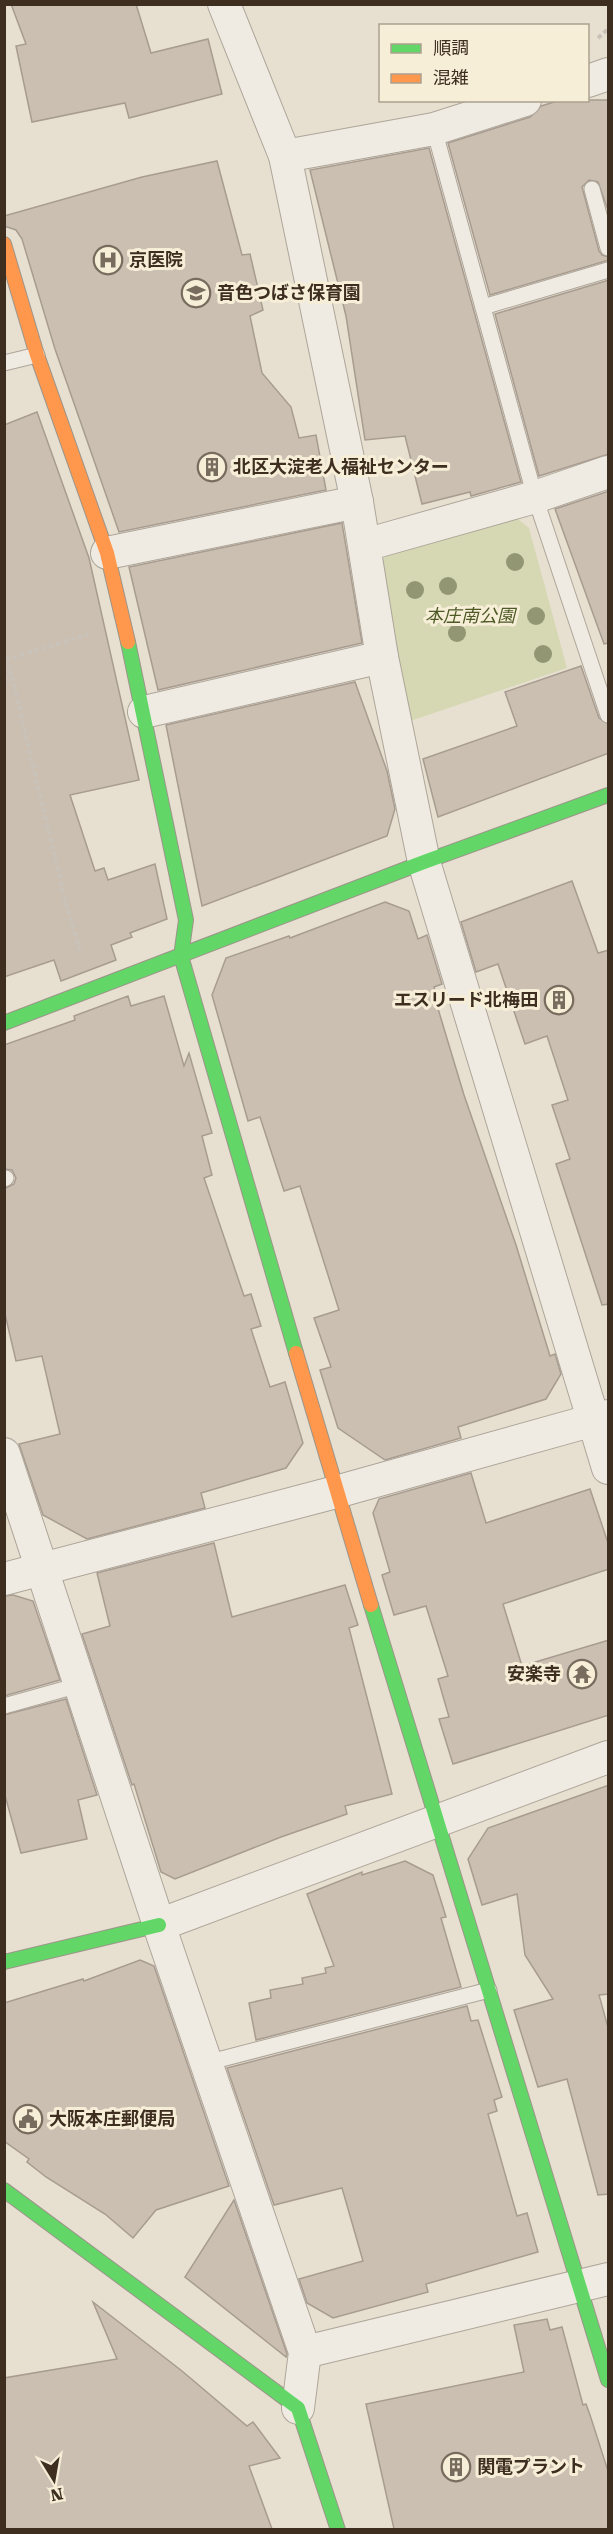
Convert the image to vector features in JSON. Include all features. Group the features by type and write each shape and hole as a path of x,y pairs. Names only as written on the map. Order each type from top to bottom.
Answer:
{"street":[{"path":"224,4 285,156 357,502 382,657 424,862 601,1418 609,1468"},
{"path":"589,81 609,74"},
{"path":"285,156 434,129 519,102"},
{"path":"4,244 37,354 107,553 144,712 186,920 181,956 336,1492 489,1990 594,2283 609,2380"},
{"path":"365,544 535,497 609,472"},
{"path":"107,553 357,502"},
{"path":"144,712 382,657"},
{"path":"4,1023 424,862 609,795"},
{"path":"4,1579 336,1492 601,1418"},
{"path":"4,1455 40,1570 159,1925 305,2352 298,2408 338,2529"},
{"path":"4,1962 159,1925 609,1757"},
{"path":"4,2190 298,2408"},
{"path":"305,2352 594,2283"}],"lane":[{"path":"434,129 535,497 609,715"},
{"path":"592,189 609,248"},
{"path":"483,307 609,270"},
{"path":"4,363 37,354"},
{"path":"4,1706 79,1685"},
{"path":"206,2063 489,1990"}],"path":[{"path":"93,990 66,904 12,677 5,658 123,623"},
{"path":"4,680 12,677"}],"green space":[{"name":"本庄南公園","path":"513,515 529,528 567,668 410,721 379,564 387,555"}],"building":[{"path":"11,4 136,4 151,53 208,39 222,94 129,118 125,103 32,122 16,46 26,44"},
{"path":"609,100 609,213 598,182 589,180 582,187 599,251 602,255 609,257 609,260 490,295 448,143 530,117 541,106 554,102"},
{"path":"429,148 521,482 471,496 470,492 422,504 405,436 365,440 346,316 310,170"},
{"path":"217,161 242,255 250,254 263,310 250,316 262,373 291,407 299,438 316,435 326,490 119,532 55,349 22,239 16,230 4,226 4,216 142,177"},
{"path":"609,280 609,454 539,476 495,314"},
{"path":"37,412 89,558 139,780 70,795 95,871 104,868 108,880 155,864 167,919 130,933 132,937 111,945 116,960 61,981 54,960 4,977 4,425"},
{"path":"609,491 609,643 604,644 555,509"},
{"path":"342,523 362,643 158,690 129,567"},
{"path":"581,666 599,718 609,724 609,753 438,817 423,759 517,726 505,692"},
{"path":"355,682 387,771 395,809 387,836 202,906 166,725"},
{"path":"572,881 598,953 609,950 609,1304 602,1305 556,1164 570,1159 552,1105 568,1100 547,1036 525,1044 498,964 476,972 461,922"},
{"path":"385,902 409,911 418,939 427,935 442,984 434,987 438,1001 436,1002 464,1095 516,1245 550,1356 555,1354 561,1374 546,1399 458,1427 461,1438 385,1460 338,1428 320,1370 331,1367 314,1318 339,1310 300,1186 284,1191 260,1117 248,1121 212,995 226,958 289,936 290,938"},
{"path":"128,996 131,1006 164,996 184,1066 189,1053 212,1133 202,1136 212,1175 204,1178 244,1296 251,1294 261,1326 251,1329 270,1387 285,1382 303,1443 286,1468 201,1493 205,1508 87,1539 43,1515 19,1444 60,1434 42,1356 16,1361 4,1310 4,1189 14,1184 16,1178 12,1170 4,1169 4,1045 75,1020 74,1016"},
{"path":"471,1473 486,1523 590,1489 609,1546 609,1569 503,1604 522,1666 609,1640 609,1715 453,1764 439,1719 449,1717 438,1679 448,1676 426,1606 394,1615 382,1575 390,1572 373,1513 379,1499"},
{"path":"214,1543 232,1617 345,1585 358,1625 349,1628 392,1794 345,1806 347,1814 281,1837 175,1879 161,1872 134,1784 132,1785 82,1634 110,1626 97,1573"},
{"path":"13,1595 33,1601 60,1680 4,1696 4,1596"},
{"path":"66,1699 97,1795 78,1800 87,1839 21,1853 4,1792 4,1715"},
{"path":"609,1785 609,1994 599,1995 609,2031 609,2194 598,2195 567,2079 538,2087 514,2010 553,1999 525,1955 517,1894 482,1905 468,1859 488,1828"},
{"path":"405,1861 433,1875 446,1917 441,1918 461,1987 256,2040 249,2003 271,1998 270,1990 303,1984 302,1978 326,1973 325,1968 334,1966 307,1894 362,1872 362,1875"},
{"path":"140,1960 154,1966 229,2186 156,2210 133,2238 105,2214 46,2177 27,2162 29,2159 4,2141 4,2003 83,1979 84,1981"},
{"path":"467,2006 471,2021 478,2020 502,2097 494,2100 497,2111 488,2114 517,2216 527,2213 538,2252 426,2284 428,2292 333,2318 307,2303 299,2279 363,2261 342,2188 274,2205 227,2068"},
{"path":"234,2200 287,2354 286,2357 185,2277"},
{"path":"93,2302 182,2371 247,2426 253,2422 280,2458 249,2466 272,2529 4,2529 4,2378 117,2359"},
{"name":"関電プラント","path":"547,2319 550,2330 562,2327 583,2405 586,2404 609,2474 609,2529 394,2529 366,2404 524,2372 514,2325"}],"traffic: fast":[{"path":"128,642 186,920 181,956 296,1353"},
{"path":"4,1023 424,862 608,795"},
{"path":"371,1605 608,2380"},
{"path":"4,1962 159,1925"},
{"path":"4,2190 298,2408 338,2530"}],"traffic: slow":[{"path":"4,244 37,355 107,553 128,642"},
{"path":"296,1353 371,1605"}],"place":[{"name":"京医院","path":"108,260"},
{"name":"音色つばさ保育園","path":"196,293"},
{"name":"北区大淀老人福祉センター","path":"212,467"},
{"name":"エスリード北梅田","path":"559,1000"},
{"name":"安楽寺","path":"582,1674"},
{"name":"大阪本庄郵便局","path":"28,2119"},
{"name":"関電プラント","path":"456,2467"}]}
